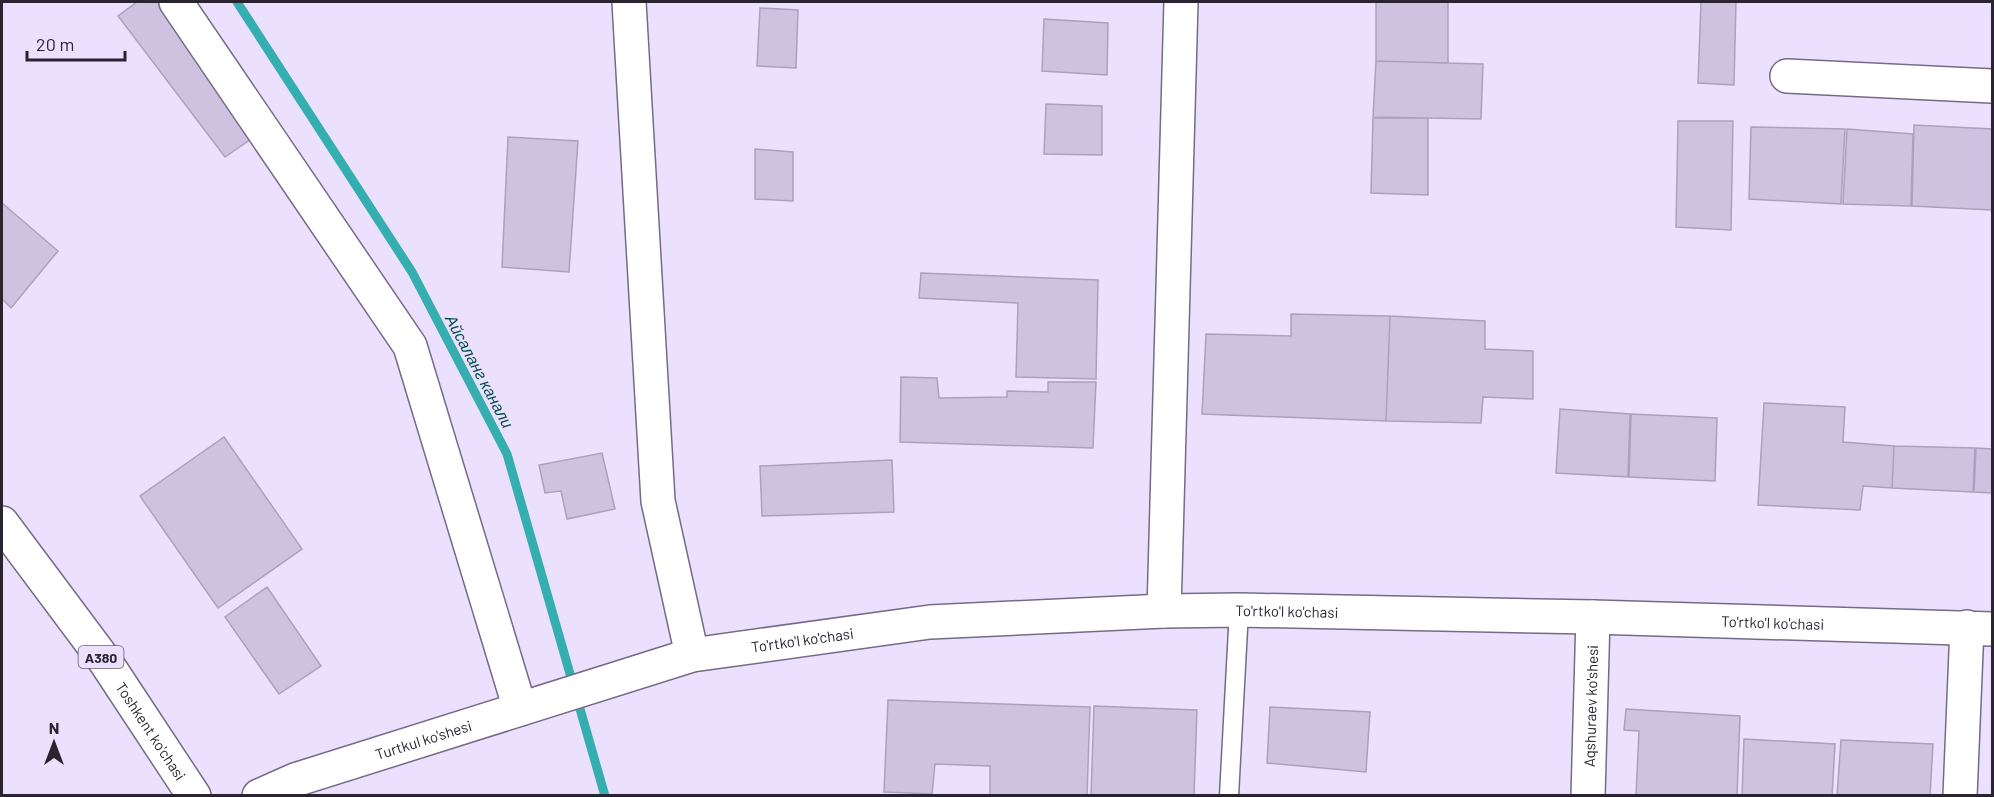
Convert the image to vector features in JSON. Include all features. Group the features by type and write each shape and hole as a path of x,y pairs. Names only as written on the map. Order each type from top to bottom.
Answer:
{"main road":[{"path":"176,2 410,346 520,709"},
{"path":"629,2 658,501 692,655"},
{"path":"1164,611 1181,2"},
{"path":"1787,76 1992,86"},
{"name":"Toshkent ko'chasi","path":"2,523 105,661 194,795"},
{"name":"To'rtko'l ko'chasi","path":"575,692 692,655 930,622 1164,611 1239,610 1593,617 1980,628"},
{"name":"Aqshuraev ko'shesi","path":"1588,795 1593,617"},
{"path":"1960,795 1980,628"},
{"name":"Turtkul ko'shesi","path":"259,795 295,780 575,692"}],"lane":[{"path":"1229,795 1239,610"}],"building":[{"path":"137,2 158,2 257,135 225,157 118,16"},
{"path":"1376,2 1448,2 1448,63 1376,61"},
{"path":"1701,2 1736,2 1734,85 1698,83"},
{"path":"760,8 798,10 796,68 757,66"},
{"path":"1044,19 1108,23 1107,75 1042,71"},
{"path":"1376,61 1483,64 1481,119 1373,117"},
{"path":"1046,104 1102,106 1102,155 1044,154"},
{"path":"1373,118 1428,118 1428,195 1371,193"},
{"path":"1678,121 1733,121 1731,230 1676,227"},
{"path":"1914,125 1992,129 1992,210 1912,206"},
{"path":"1751,127 1845,129 1841,204 1749,199"},
{"path":"1847,129 1913,134 1911,206 1843,204"},
{"path":"508,137 578,141 569,272 502,267"},
{"path":"755,149 793,152 793,201 755,199"},
{"path":"2,203 58,251 11,308 2,299"},
{"path":"921,273 1098,280 1096,379 1016,377 1018,303 919,298"},
{"path":"1291,314 1390,316 1386,421 1202,414 1206,334 1291,336"},
{"path":"1390,316 1485,321 1485,349 1533,351 1533,399 1483,397 1481,423 1386,421"},
{"path":"901,377 937,378 939,398 1007,397 1007,391 1048,392 1048,382 1096,382 1093,448 900,442"},
{"path":"1764,403 1845,407 1843,442 1894,446 1892,488 1863,486 1860,510 1758,505"},
{"path":"1560,409 1630,414 1628,477 1556,473"},
{"path":"1631,414 1717,418 1715,481 1629,477"},
{"path":"224,437 302,549 218,608 140,496"},
{"path":"1894,446 1975,448 1973,492 1892,488"},
{"path":"1976,448 1992,449 1992,493 1974,492"},
{"path":"602,453 615,509 567,519 561,491 545,493 539,465"},
{"path":"892,460 894,512 762,516 760,466"},
{"path":"267,587 321,666 279,694 225,617"},
{"path":"888,700 1090,707 1087,796 990,796 990,766 935,764 932,794 884,792"},
{"path":"1094,706 1197,710 1194,796 1091,796"},
{"path":"1270,707 1370,712 1366,772 1267,763"},
{"path":"1626,709 1740,716 1737,796 1636,796 1639,731 1624,730"},
{"path":"1744,739 1835,744 1832,796 1742,796"},
{"path":"1841,740 1933,744 1930,796 1837,796"}],"waterway":[{"name":"Айсаланг канали","path":"237,2 412,272 507,454 605,796"}]}
